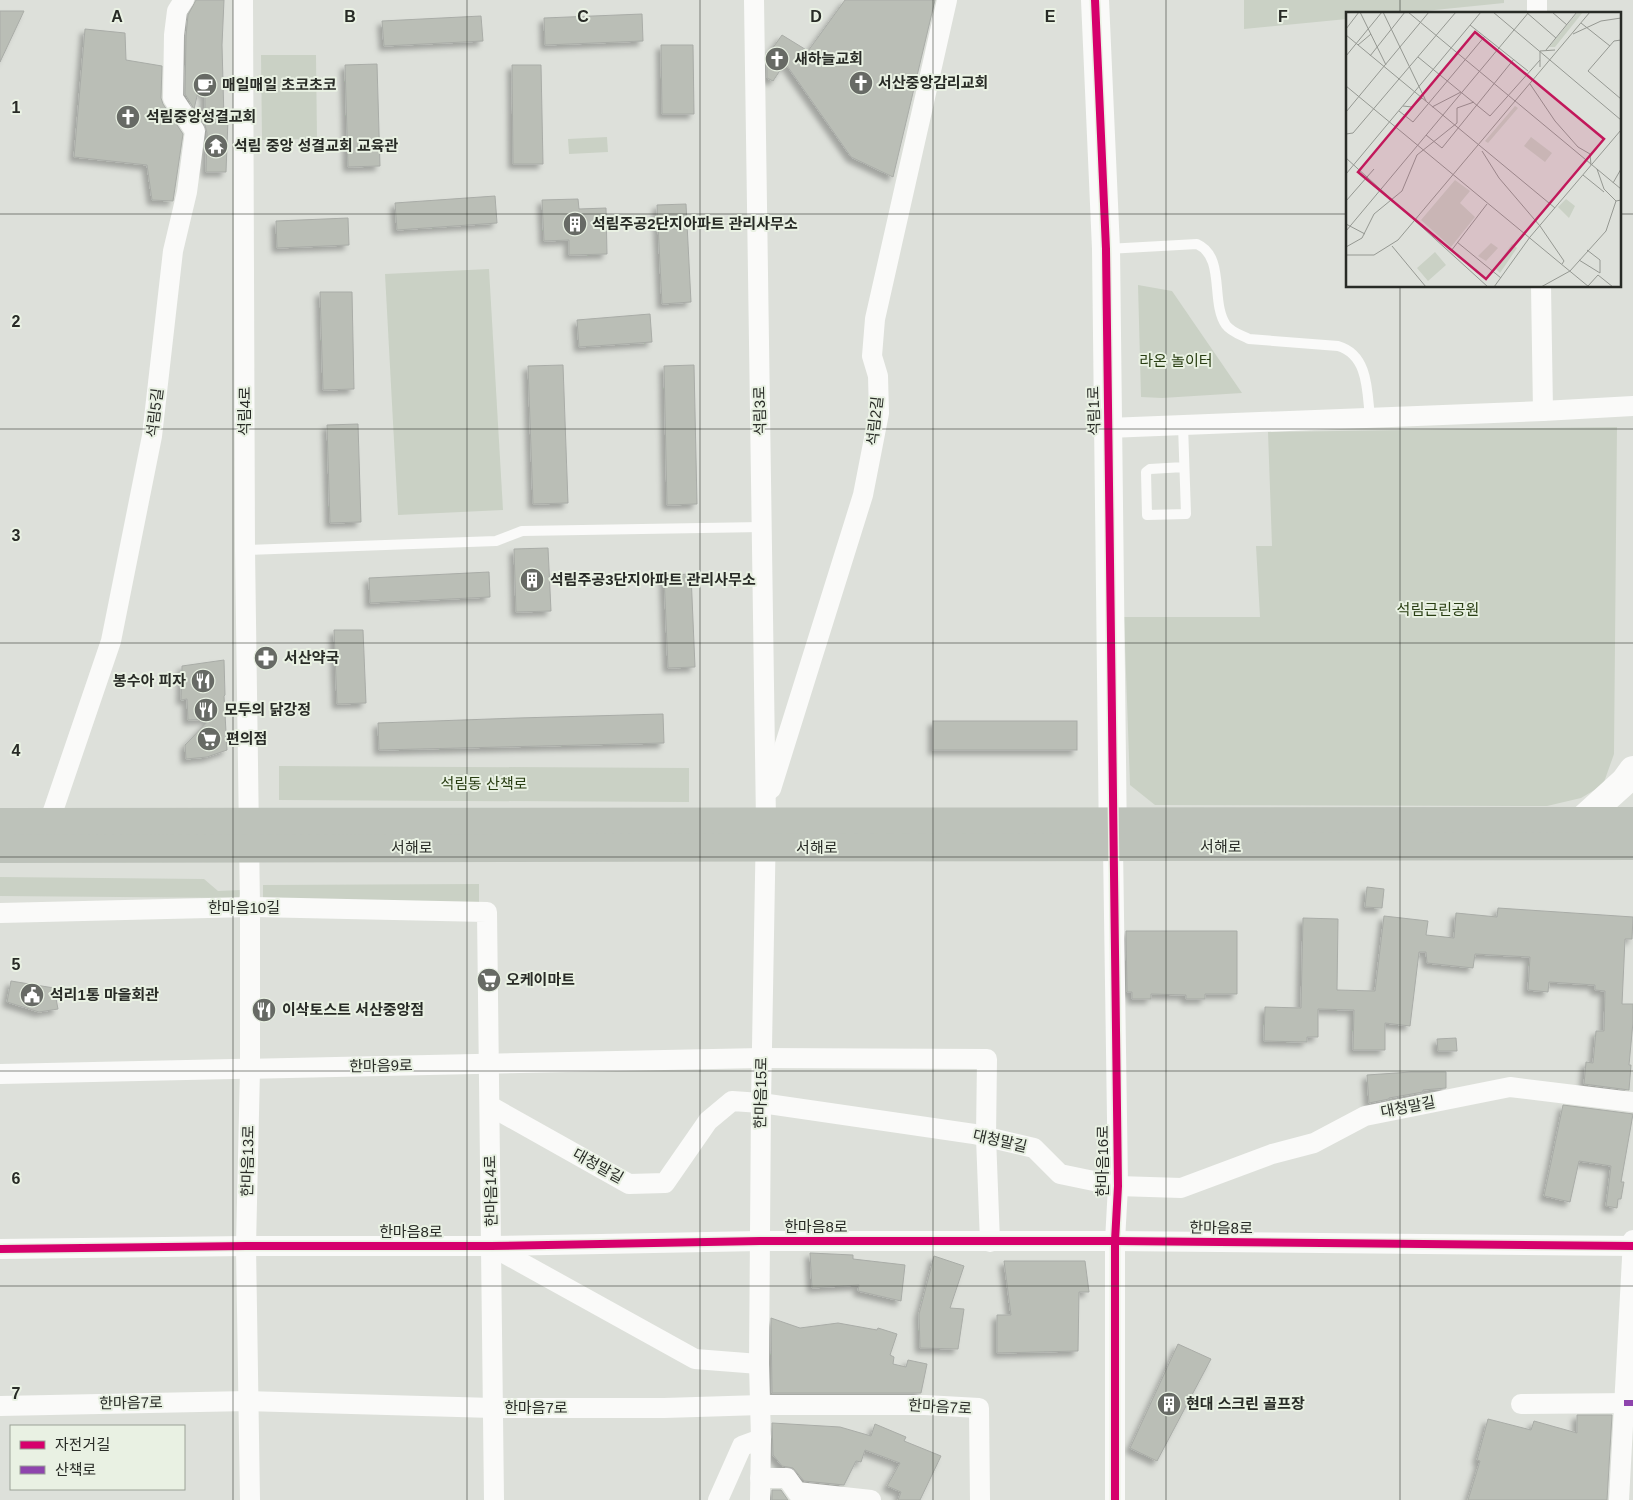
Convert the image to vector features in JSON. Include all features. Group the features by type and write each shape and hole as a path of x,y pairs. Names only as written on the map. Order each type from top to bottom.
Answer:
{"main road":[{"name":"서해로","path":"1113,834 1633,821"},
{"name":"서해로","path":"0,822 47,822 248,835"},
{"name":"서해로","path":"0,849 248,835 765,825 1633,846"}],"street":[{"name":"석림5길","path":"47,822 53,811 111,641 152,436 173,251 187,192 195,131 173,98 174,35 178,11 184,0"},
{"name":"석림4로","path":"243,0 248,835"},
{"name":"석림3로","path":"754,0 765,825"},
{"name":"석림2길","path":"765,825 863,495 879,413 878,376 872,356 874,320 947,0"},
{"name":"석림1로","path":"1095,0 1106,249 1113,834"},
{"path":"1541,288 1542,412"},
{"path":"1108,428 1542,412 1633,406"},
{"path":"1581,821 1625,782 1633,770"},
{"name":"한마음15로","path":"760,1500 762,1439 760,1364 761,1058 765,825"},
{"name":"한마음16로","path":"1113,834 1118,1186 1115,1241 1115,1500"},
{"name":"한마음13로","path":"248,835 250,1069 246,1246 250,1500"},
{"name":"한마음10길","path":"0,913 250,908 487,912"},
{"name":"한마음14로","path":"487,912 494,1500"},
{"name":"한마음9로","path":"0,1074 761,1058 987,1059 986,1137"},
{"name":"대청말길","path":"490,1106 629,1184 665,1183 708,1121 732,1102 761,1103 986,1137 1034,1148 1060,1174 1118,1186 1181,1188 1272,1154 1314,1143 1365,1116 1510,1087 1633,1102"},
{"path":"986,1137 990,1242"},
{"path":"1619,1500 1629,1403 1633,1240"},
{"name":"한마음8로","path":"0,1249 491,1246 760,1241 1115,1241 1633,1246"},
{"path":"491,1246 695,1359 760,1364"},
{"name":"한마음7로","path":"0,1406 249,1401 493,1408 664,1408 761,1405 925,1405 979,1408 980,1500"},
{"path":"1521,1404 1629,1403"},
{"path":"718,1500 742,1446 762,1439"},
{"path":"760,1478 787,1478 798,1492 871,1500"}],"lane":[{"path":"1106,249 1197,244 1206,248 1212,258 1221,314 1226,326 1249,339 1338,346 1349,351 1361,364 1366,377 1370,418"},
{"path":"1183,425 1186,514 1147,515 1146,472 1150,469 1184,467"},
{"path":"245,550 496,541 522,531 762,527"}],"green space":[{"path":"1244,0 1504,0 1504,3 1415,12 1346,12 1346,19 1244,29"},
{"path":"261,55 316,55 317,139 262,140"},
{"path":"607,137 608,152 569,154 568,139"},
{"path":"489,269 503,510 398,515 385,274"},
{"name":"라온 놀이터","path":"1138,285 1172,291 1242,393 1162,398 1141,397"},
{"name":"석림근린공원","path":"1617,427 1614,754 1603,785 1581,798 1547,806 1155,805 1130,785 1124,617 1260,617 1256,546 1272,546 1268,432"},
{"name":"석림동 산책로","path":"279,766 689,768 689,802 279,800"},
{"path":"0,877 204,879 218,891 241,890 239,898 0,896"},
{"path":"479,884 479,903 263,905 263,885"}],"building":[{"path":"196,0 224,0 222,45 224,119 228,120 226,172 206,172 205,92 198,92 194,109 185,94 188,15"},
{"name":"서산중앙감리교회","path":"845,0 935,0 893,177 851,157 785,63 773,81 767,78 767,56 782,35 808,51"},
{"path":"0,11 24,11 0,62"},
{"path":"642,14 643,41 545,45 544,18"},
{"path":"481,16 483,41 384,46 382,21"},
{"name":"석림중앙성결교회","path":"85,29 125,33 126,60 162,66 161,98 183,134 173,201 152,200 147,165 74,157"},
{"path":"661,45 693,45 694,114 662,114"},
{"path":"377,64 380,166 348,167 345,65"},
{"path":"512,65 541,65 543,164 513,164"},
{"path":"495,196 497,223 397,230 395,203"},
{"name":"석림주공2단지아파트 관리사무소","path":"578,199 579,209 606,208 607,254 569,255 569,240 544,241 542,200"},
{"path":"686,204 691,302 662,304 657,205"},
{"path":"348,218 349,245 277,248 276,221"},
{"path":"320,292 352,292 354,389 323,390"},
{"path":"650,314 652,342 579,347 577,320"},
{"path":"563,365 568,503 533,504 528,366"},
{"path":"694,365 697,504 667,505 664,366"},
{"path":"358,424 361,522 330,523 327,425"},
{"name":"석림주공3단지아파트 관리사무소","path":"548,548 551,611 516,612 514,549"},
{"path":"489,572 490,597 370,603 369,578"},
{"path":"691,574 695,667 668,668 664,575"},
{"path":"334,630 363,630 366,703 337,704"},
{"path":"224,660 227,750 207,757 186,759 185,745 210,719 188,720 187,699 181,700 182,666"},
{"path":"663,714 664,743 379,750 378,723"},
{"path":"933,721 1077,721 1077,750 933,750"},
{"path":"1367,887 1384,889 1382,908 1365,907"},
{"path":"1498,908 1633,917 1632,939 1625,939 1622,1004 1633,1004 1629,1090 1584,1084 1586,1062 1593,1063 1596,1031 1604,1031 1605,991 1595,990 1595,985 1549,982 1548,992 1528,990 1530,957 1475,954 1473,968 1427,963 1426,952 1419,952 1410,1026 1385,1023 1385,1050 1353,1050 1354,1010 1318,1009 1318,1037 1307,1037 1307,1042 1264,1041 1265,1007 1301,1008 1303,918 1338,919 1337,990 1375,991 1384,916 1428,921 1426,935 1454,938 1456,913 1497,917"},
{"path":"1126,931 1237,931 1237,994 1205,994 1205,999 1186,999 1186,995 1151,994 1151,999 1132,999 1132,992 1127,992"},
{"name":"석리1통 마을회관","path":"11,981 54,988 58,1009 39,1012 7,1002"},
{"path":"1456,1038 1457,1051 1438,1051 1437,1039"},
{"path":"1446,1072 1446,1088 1423,1090 1423,1092 1369,1103 1367,1075"},
{"path":"1563,1105 1633,1114 1621,1182 1624,1182 1621,1199 1618,1199 1617,1208 1606,1206 1611,1166 1579,1161 1570,1202 1544,1196"},
{"path":"810,1253 853,1255 853,1259 905,1265 901,1301 858,1291 859,1285 812,1288"},
{"path":"934,1256 964,1266 950,1308 964,1309 958,1349 920,1348 919,1314"},
{"path":"1004,1261 1085,1261 1089,1292 1079,1292 1078,1351 997,1353 997,1315 1011,1315"},
{"path":"771,1318 800,1328 838,1323 877,1330 878,1328 897,1334 890,1355 894,1357 893,1364 906,1367 908,1360 927,1364 921,1393 772,1393"},
{"name":"현대 스크린 골프장","path":"1178,1344 1211,1359 1157,1461 1130,1448"},
{"path":"1577,1415 1612,1415 1607,1500 1468,1500 1480,1461 1477,1460 1488,1419 1531,1430 1534,1421 1577,1433"},
{"path":"772,1423 840,1427 871,1436 875,1424 906,1437 904,1441 941,1456 920,1500 898,1500 901,1492 887,1486 900,1463 865,1450 861,1462 856,1461 844,1485 804,1481 793,1468 782,1466 773,1455"},
{"path":"772,1490 781,1490 788,1500 772,1500"}],"marked path":[{"path":"1624,1403 1633,1403"}],"cycle path":[{"path":"1095,0 1106,249 1118,1186 1115,1241 1115,1500"},
{"path":"0,1249 491,1246 760,1241 1115,1241 1633,1246"}],"place":[{"name":"새하늘교회","path":"777,59"},
{"name":"서산중앙감리교회","path":"861,83"},
{"name":"매일매일 초코초코","path":"205,85"},
{"name":"석림중앙성결교회","path":"128,117"},
{"name":"석림 중앙 성결교회 교육관","path":"216,146"},
{"name":"석림주공2단지아파트 관리사무소","path":"575,224"},
{"name":"석림주공3단지아파트 관리사무소","path":"532,580"},
{"name":"서산약국","path":"266,658"},
{"name":"봉수아 피자","path":"203,681"},
{"name":"모두의 닭강정","path":"206,710"},
{"name":"편의점","path":"209,739"},
{"name":"오케이마트","path":"489,980"},
{"name":"석리1통 마을회관","path":"32,995"},
{"name":"이삭토스트 서산중앙점","path":"264,1010"},
{"name":"현대 스크린 골프장","path":"1169,1404"}]}
